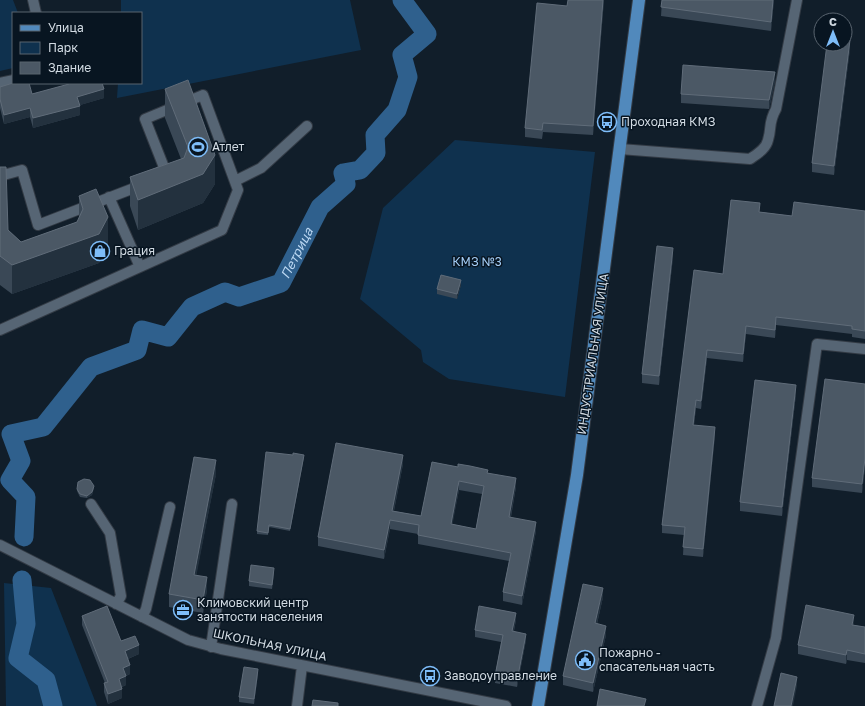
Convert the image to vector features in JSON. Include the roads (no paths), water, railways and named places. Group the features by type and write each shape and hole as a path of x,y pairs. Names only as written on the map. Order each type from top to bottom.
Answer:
{"main road":[{"name":"ИНДУСТРИАЛЬНАЯ УЛИЦА","path":"538,706 577,475 639,0"}],"street":[{"path":"33,0 36,12"},
{"path":"620,149 750,159 762,150 768,141 770,120 776,110 797,0"},
{"path":"0,83 12,80"},
{"path":"0,176 22,170 38,225 167,175 146,119 203,95 238,190 222,230 0,330"},
{"path":"234,181 261,168 307,126"},
{"path":"109,198 140,267"},
{"path":"757,706 776,638 817,344 865,349"},
{"path":"91,504 110,533 121,596 116,604"},
{"path":"211,647 232,504"},
{"path":"142,617 146,609 170,506"},
{"name":"ШКОЛЬНАЯ УЛИЦА","path":"0,545 188,640 211,647 302,666 506,706"},
{"path":"297,706 302,666"}],"waterway":[{"name":"Петрица","path":"24,537 26,497 10,480 21,461 11,434 43,427 91,367 137,350 142,330 168,337 192,307 225,292 239,297 281,283 320,207 346,184 343,173 360,170 376,153 375,135 397,110 408,77 402,55 427,34 402,0"},
{"name":"Петрица","path":"22,580 26,624 18,658 46,680 53,706"}],"place":[{"name":"Проходная КМЗ","path":"607,122"},
{"name":"Атлет","path":"198,147"},
{"name":"Грация","path":"100,251"},
{"name":"Климовский центр занятости населения","path":"183,610"},
{"name":"Пожарно - спасательная часть","path":"585,660"},
{"name":"Заводоуправление","path":"430,676"}],"park label":[{"name":"КМЗ №3","path":"477,262"}]}
